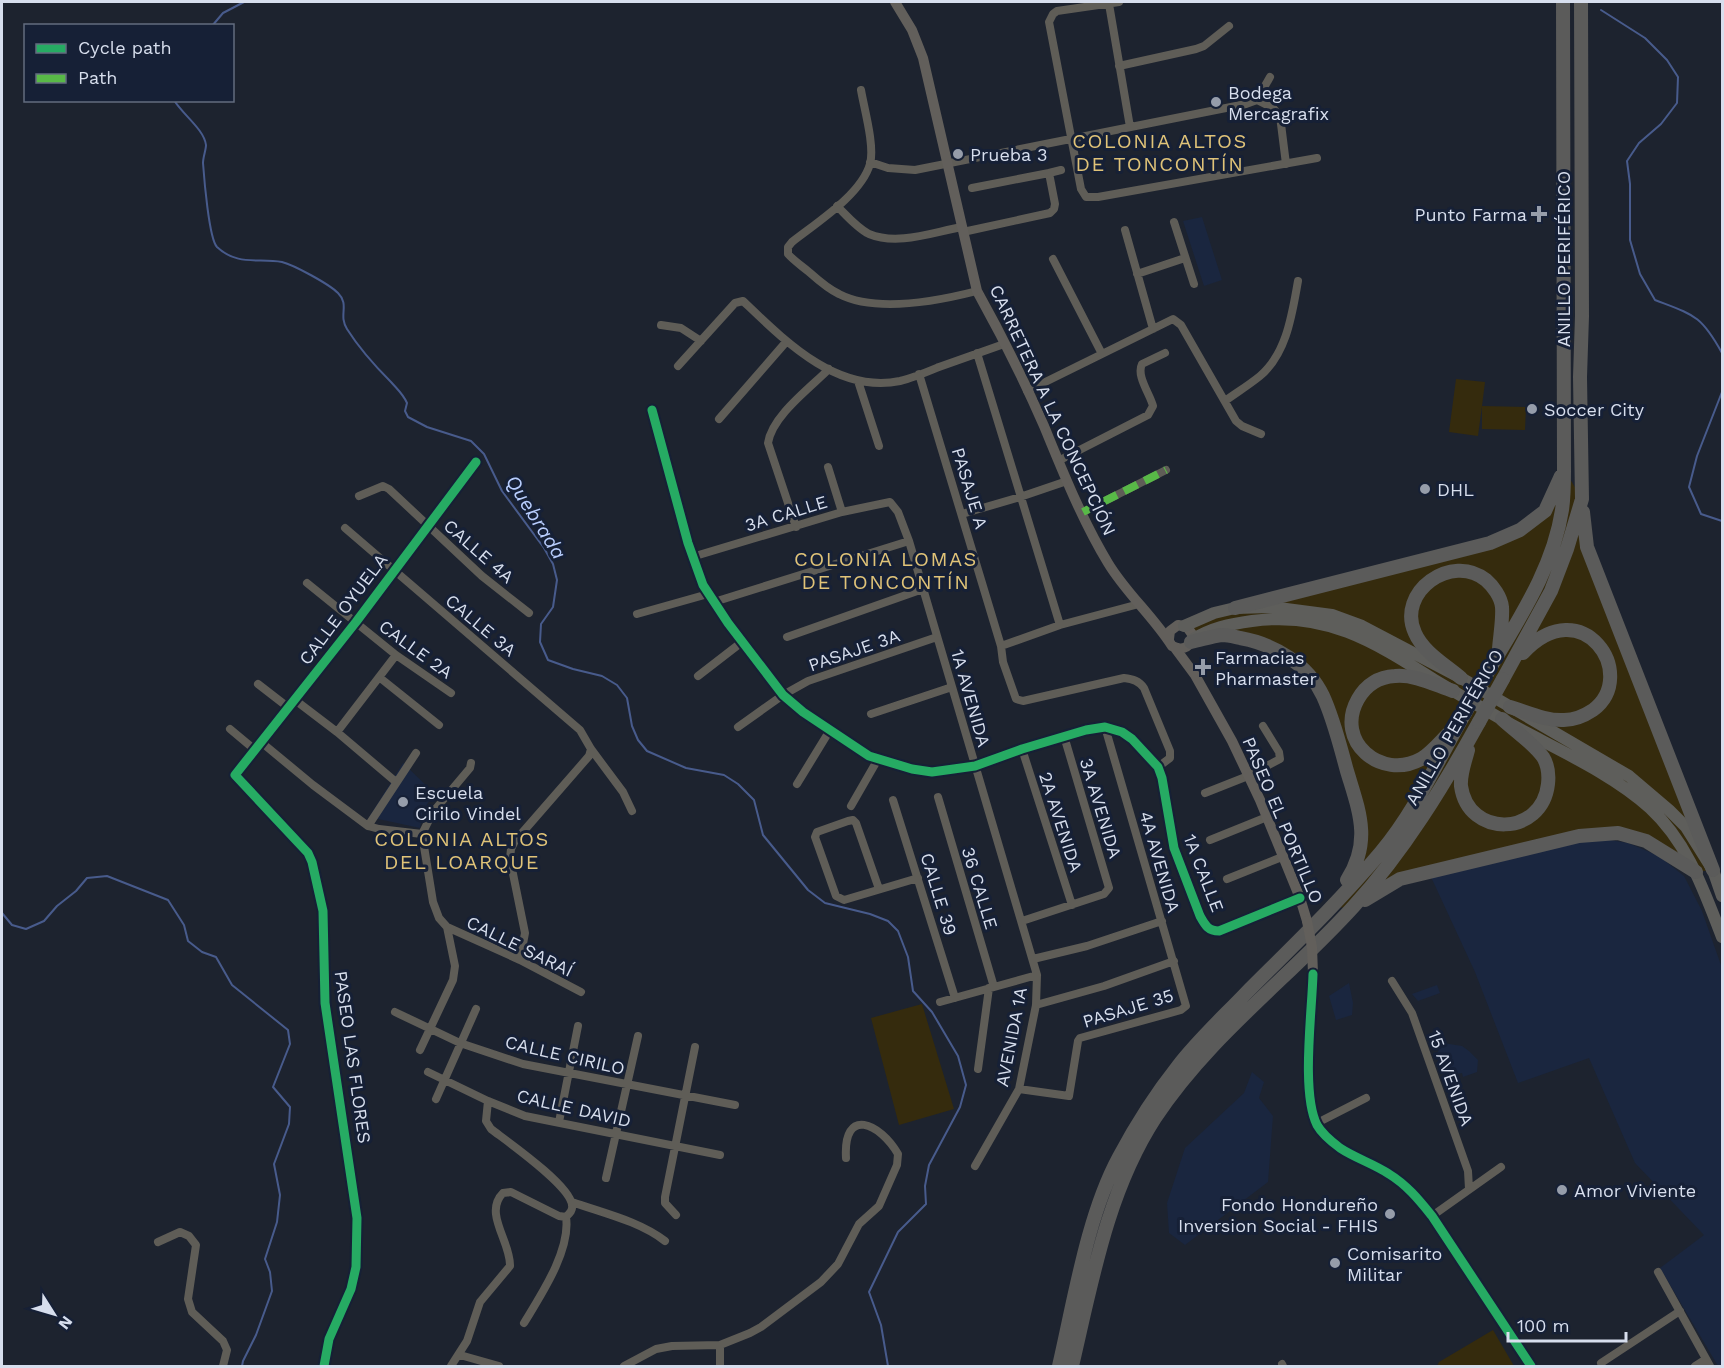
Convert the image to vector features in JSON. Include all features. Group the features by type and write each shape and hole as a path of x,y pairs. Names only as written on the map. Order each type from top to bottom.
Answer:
{"highway":[{"name":"ANILLO PERIFÉRICO","path":"1059,1366 1086,1250 1100,1203 1117,1160 1146,1110 1179,1065 1203,1038 1329,908 1398,830 1414,806 1535,590 1553,547 1563,509 1564,469 1563,2"},
{"name":"ANILLO PERIFÉRICO","path":"1072,1366 1111,1210 1129,1166 1155,1119 1186,1076 1214,1045 1353,907 1389,866 1418,826 1506,673 1554,583 1568,549 1582,499 1581,2"},
{"path":"1235,608 1490,543 1520,530 1545,511 1564,469"},
{"path":"1582,499 1587,547 1713,870"},
{"path":"1461,678 1425,647 1415,633 1411,619 1412,605 1426,583 1452,570 1467,570 1479,574 1492,585 1502,606 1499,652"},
{"path":"1506,673 1534,641 1563,629 1579,631 1591,638 1604,652 1610,671 1610,683 1605,697 1592,711 1575,719 1551,719 1510,707"},
{"path":"1191,642 1224,635 1254,640 1276,649 1297,663 1312,678 1323,695 1358,810 1362,831 1360,855 1355,868 1329,908"},
{"path":"1453,691 1422,680 1397,675 1381,678 1365,688 1352,709 1351,727 1359,747 1372,759 1386,764 1411,764 1424,758 1462,718"},
{"path":"1476,727 1462,771 1461,786 1465,799 1471,809 1482,819 1505,826 1518,823 1531,817 1541,806 1547,794 1547,767 1535,748 1502,719"},
{"path":"1353,907 1400,879 1579,836 1618,833 1646,841 1696,872"}],"main road":[{"name":"CARRETERA A LA CONCEPCIÓN","path":"895,2 912,30 923,58 977,291 1107,562 1172,644"},
{"path":"1722,896 1713,870 1686,827 1629,777 1461,678 1362,626 1332,615 1271,607 1235,608 1214,613 1170,631 1172,644 1182,649 1207,631 1229,624 1271,618 1331,626 1357,634 1381,646 1453,691 1618,783 1651,809 1672,833 1696,872 1722,938"},
{"name":"CARRETERA A LA CONCEPCIÓN","path":"1148,613 1181,626"},
{"path":"1181,626 1191,631 1191,642"},
{"name":"PASEO EL PORTILLO","path":"1191,642 1195,675"},
{"name":"PASEO EL PORTILLO","path":"1172,644 1195,675 1232,741 1267,817 1307,921 1312,947 1308,1063 1311,1105 1317,1123 1327,1137 1342,1149 1403,1184 1432,1216 1531,1366"}],"street":[{"path":"1119,2 1057,11 1050,18 1049,27 1081,189 1086,197 1317,158"},
{"path":"1109,4 1130,127"},
{"path":"1119,66 1196,49 1204,46 1229,26"},
{"path":"870,162 903,170 915,170 1246,104 1257,100 1270,77"},
{"path":"861,90 869,135 870,162 856,187 837,206 792,242 788,250 791,257 822,284 840,295 858,301 880,304 914,302 977,291"},
{"path":"1257,100 1273,108 1280,116 1286,164"},
{"path":"972,188 1062,170"},
{"path":"837,206 868,233 884,238 900,238 963,229 1050,213 1055,204 1049,173"},
{"path":"1174,222 1194,284"},
{"path":"1125,230 1153,329"},
{"path":"1137,274 1185,258"},
{"path":"1053,259 1102,354"},
{"path":"1225,401 1260,377 1278,353 1292,319 1298,281"},
{"path":"678,366 739,300 743,301 786,342 829,369 858,381 878,383 900,381 1004,344"},
{"path":"1027,392 1170,320 1179,322 1236,421 1261,434"},
{"path":"661,325 681,328 701,341"},
{"path":"719,419 786,342"},
{"path":"977,353 1060,625"},
{"path":"1058,461 1148,415 1153,406 1140,373 1140,367 1165,353"},
{"path":"796,527 768,443 770,434 782,416 829,369"},
{"name":"PASAJE A","path":"919,374 1001,646"},
{"path":"858,381 879,446"},
{"path":"652,410 692,557 708,594 783,695 869,756 912,769 932,772 975,766 1064,736 1105,727 1122,732 1158,767 1171,755 1140,683 1124,678 1019,701 1016,699 1003,662 1001,646 1060,625 1139,604"},
{"name":"CALLE OYUELA","path":"235,776 356,622 476,462"},
{"path":"828,467 842,512"},
{"path":"1083,512 1166,470"},
{"path":"962,514 1067,481"},
{"name":"CALLE 4A","path":"359,496 382,486 389,489 482,576 529,614"},
{"name":"3A CALLE","path":"692,557 842,512 890,502"},
{"name":"1A AVENIDA","path":"890,502 898,512 909,541 1037,975"},
{"name":"CALLE 3A","path":"345,528 580,730 623,792 632,811"},
{"path":"714,602 909,541"},
{"name":"CALLE 2A","path":"307,583 396,655 451,693"},
{"path":"787,637 923,589"},
{"path":"637,614 708,594"},
{"name":"PASAJE 3A","path":"738,726 808,681 937,636"},
{"path":"698,676 742,642"},
{"path":"337,732 396,655"},
{"path":"379,677 439,725"},
{"path":"258,684 289,708"},
{"path":"871,714 952,687"},
{"path":"295,700 396,782"},
{"path":"1205,793 1248,776 1280,759 1279,752 1263,726"},
{"name":"4A AVENIDA","path":"1105,727 1186,1006"},
{"path":"230,729 255,750"},
{"path":"796,784 830,730"},
{"name":"3A AVENIDA","path":"1064,736 1109,888 1104,894 1072,904"},
{"path":"261,742 368,826 422,834"},
{"path":"520,960 525,933 510,859 511,849 523,831 589,756 591,749"},
{"name":"2A AVENIDA","path":"1022,749 1072,904"},
{"path":"368,826 416,753"},
{"path":"851,806 878,759"},
{"path":"420,1050 453,980 455,966 447,927 439,918 433,902 422,834 433,812 470,768 471,763"},
{"name":"1A CALLE","path":"1158,767 1174,848 1206,926 1211,931 1219,931 1300,898"},
{"name":"PASEO LAS FLORES","path":"235,776 308,854 312,862 323,911 326,1003 357,1218 356,1267 351,1288 329,1339 324,1366"},
{"name":"36 CALLE","path":"938,797 992,987"},
{"name":"CALLE 39","path":"893,800 955,998"},
{"path":"1210,840 1267,817"},
{"path":"879,889 853,820 817,832 815,837 836,896 844,900 918,878"},
{"path":"1227,879 1282,857"},
{"path":"1022,921 1072,904"},
{"path":"1033,959 1087,946 1162,921"},
{"name":"CALLE SARAÍ","path":"447,927 520,960 581,992"},
{"path":"1036,1005 1104,986 1174,961"},
{"path":"940,1002 1037,975"},
{"name":"AVENIDA 1A","path":"975,1166 1019,1089 1036,1005 1037,975"},
{"name":"15 AVENIDA","path":"1392,981 1412,1013 1468,1171 1469,1190"},
{"path":"978,1069 992,987"},
{"name":"PASAJE 35","path":"1019,1089 1069,1096 1078,1039 1181,1010 1186,1006"},
{"path":"436,1100 477,1009"},
{"name":"CALLE CIRILO","path":"395,1012 460,1043 523,1064 735,1105"},
{"path":"559,1122 578,1026"},
{"path":"606,1178 638,1036"},
{"path":"676,1215 665,1203 695,1047"},
{"name":"CALLE DAVID","path":"428,1072 525,1116 720,1155"},
{"path":"1317,1123 1366,1098"},
{"path":"488,1101 486,1122 491,1129 558,1182 572,1202 572,1209 566,1217 566,1234 552,1276 524,1323"},
{"path":"624,1366 656,1349 672,1346 720,1345 761,1327 821,1282 838,1264 859,1224 879,1206 897,1165 898,1155 896,1149 877,1129 863,1124 855,1127 846,1140 846,1158"},
{"path":"1432,1216 1501,1167"},
{"path":"452,1366 467,1341 480,1302 510,1266 496,1216 497,1198 503,1192 511,1192 559,1216 566,1217"},
{"path":"572,1202 634,1224 656,1234 665,1241"},
{"path":"158,1242 180,1232 189,1236 196,1245 188,1299 192,1312 223,1341 227,1350 223,1366"},
{"path":"1658,1272 1708,1363 1695,1366"},
{"path":"1601,1363 1680,1311"},
{"path":"720,1345 720,1366"},
{"path":"460,1355 499,1366"}],"shaded area":[{"path":"1202,217 1222,280 1204,286 1183,221"},
{"path":"1456,379 1485,382 1478,436 1449,432"},
{"path":"1482,406 1526,407 1525,430 1482,429"},
{"path":"1564,469 1582,499 1583,525 1713,870 1696,872 1619,833 1400,879 1353,907 1329,908 1355,868 1362,831 1312,678 1254,640 1192,640 1189,629 1214,613 1490,543 1545,511"},
{"name":"Escuela Cirilo Vindel","path":"403,763 434,793 423,811 420,828 369,817"},
{"path":"1603,839 1628,843 1659,856 1684,876 1702,911 1722,968 1722,1366 1718,1366 1660,1268 1704,1235 1635,1163 1589,1058 1518,1083 1475,972 1431,877 1557,846"},
{"path":"1349,983 1353,1003 1352,1015 1336,1020 1329,996"},
{"path":"1437,985 1440,993 1418,1001 1412,994"},
{"path":"922,1004 954,1109 899,1125 871,1018"},
{"path":"1443,1043 1462,1046 1469,1051 1478,1060 1477,1072 1463,1077 1462,1073 1453,1075 1442,1054 1437,1053"},
{"path":"1252,1072 1264,1082 1259,1098 1273,1116 1268,1182 1185,1245 1169,1233 1167,1203 1185,1148 1244,1093"},
{"path":"1493,1330 1514,1366 1437,1366 1439,1362"}],"waterway":[{"name":"Quebrada","path":"214,24 223,13 244,2"},
{"path":"1601,10 1645,38 1667,60 1678,77 1677,103 1661,124 1639,143 1627,161 1630,184 1630,240 1640,274 1655,300 1688,313 1702,323 1722,353"},
{"name":"Quebrada","path":"175,102 197,127 206,145 203,163 206,194 209,221 217,247 232,257 240,259 282,262 311,275 334,289 343,302 343,319 347,329 368,357 404,397 408,417 427,427 471,441 484,454 502,491 553,564 557,580 553,607 541,624 540,642 548,660 602,676 617,685 627,698 632,726 638,740 647,751 686,768 724,775 738,784 754,800 763,835 808,890 825,903 888,921 898,931 908,957 913,991 932,1012 958,1056 966,1085 960,1107 929,1165 925,1186 926,1204 898,1232 869,1292 881,1325 888,1366"},
{"path":"1722,382 1722,392 1697,456 1689,487 1701,514 1722,521"},
{"name":"Quebrada","path":"2,913 12,925 26,929 44,921 87,878 107,876 168,900 184,925 188,941 202,952 216,957 232,985 288,1030 290,1044 273,1087 290,1107 289,1124 274,1164 280,1195 277,1222 265,1259 270,1272 272,1291 242,1366"}],"marked path":[{"path":"1083,512 1166,470"}],"cycle path":[{"path":"652,410 688,543 703,585 728,623 783,695 803,712 869,756 912,769 932,772 975,766 1086,730 1105,727 1122,732 1132,739 1158,767 1174,848 1200,916 1207,927 1219,931 1300,898"},
{"path":"324,1366 329,1339 351,1289 356,1267 357,1218 325,1003 323,911 308,853 235,775 356,622 476,462"},
{"path":"1313,974 1308,1073 1312,1111 1317,1125 1324,1135 1340,1148 1389,1174 1417,1199 1432,1216 1531,1366"}],"place":[{"name":"Bodega Mercagrafix","path":"1216,102"},
{"name":"Prueba 3","path":"958,154"},
{"name":"Punto Farma","path":"1539,214"},
{"name":"Soccer City","path":"1532,409"},
{"name":"DHL","path":"1425,489"},
{"name":"Farmacias Pharmaster","path":"1203,667"},
{"name":"Escuela Cirilo Vindel","path":"403,802"},
{"name":"Amor Viviente","path":"1562,1190"},
{"name":"Fondo Hondureño Inversion Social - FHIS","path":"1390,1214"},
{"name":"Comisarito Militar","path":"1335,1263"}],"district":[{"name":"COLONIA ALTOS DE TONCONTÍN","path":"1160,152"},
{"name":"COLONIA LOMAS DE TONCONTÍN","path":"886,570"},
{"name":"COLONIA ALTOS DEL LOARQUE","path":"462,850"}]}
